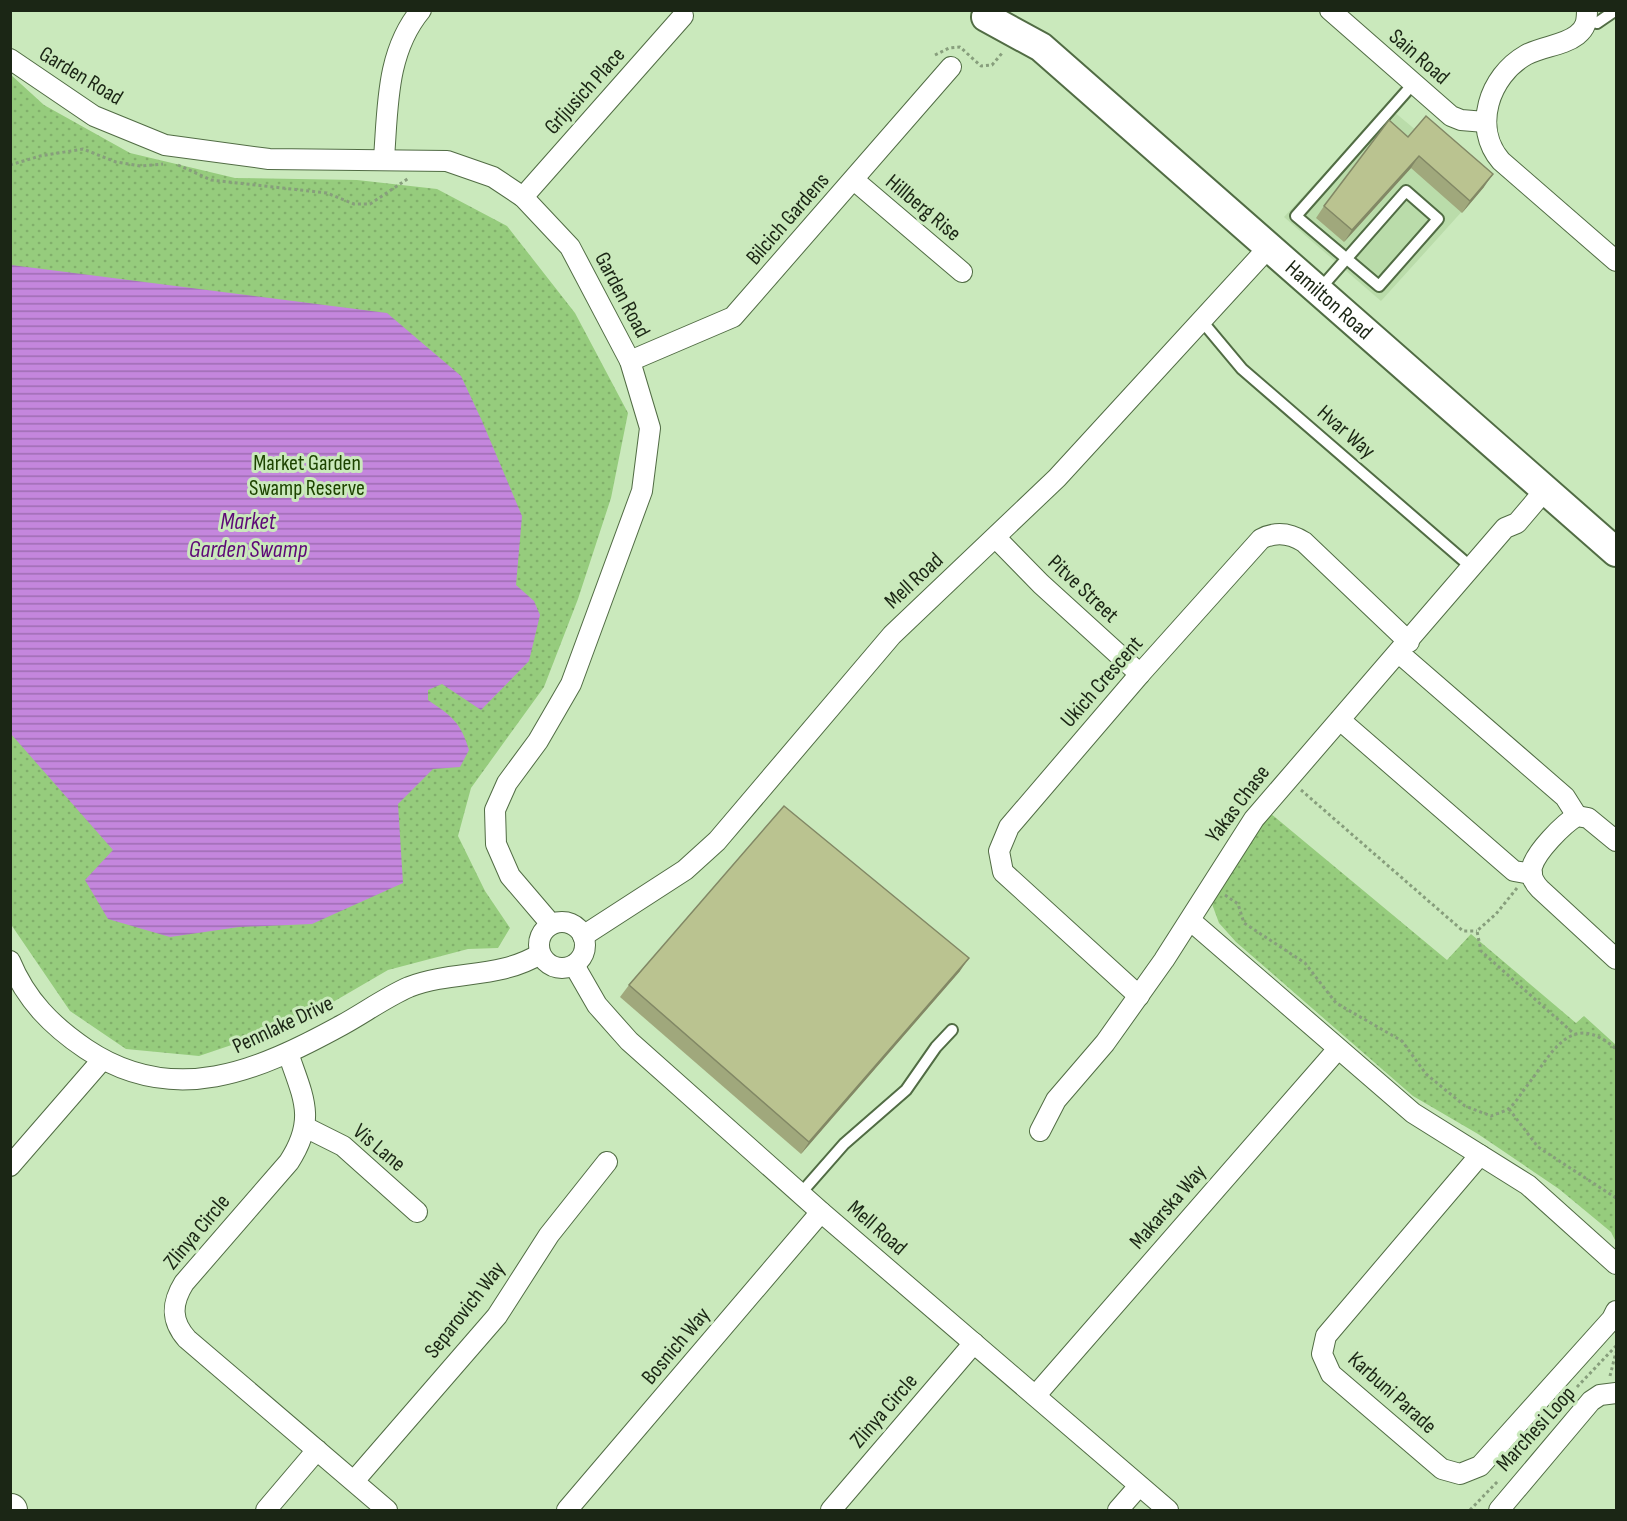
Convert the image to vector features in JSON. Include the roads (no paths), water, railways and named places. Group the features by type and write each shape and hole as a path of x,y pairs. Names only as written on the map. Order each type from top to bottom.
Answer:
{"main road":[{"name":"Hamilton Road","path":"1016,10 1041,47"},
{"name":"Hamilton Road","path":"985,13 1041,47 1317,292 1617,552"}],"street":[{"path":"384,158 390,70 409,25 421,10"},
{"name":"Sain Road","path":"1330,10 1451,116 1461,120 1485,122"},
{"path":"1587,15 1580,33 1573,38 1532,52 1506,72 1490,99 1485,122 1489,142 1501,161 1617,261"},
{"name":"Grljusich Place","path":"523,197 683,16"},
{"name":"Bilcich Gardens","path":"630,361 733,317 854,180 948,58"},
{"name":"Garden Road","path":"10,59 94,116 165,145 269,159 384,158 447,161 493,177 523,197 570,247 630,361 650,428 642,491 571,684 538,741 507,783 495,810 496,844 510,876 551,924"},
{"name":"Hillberg Rise","path":"854,180 962,272"},
{"name":"Mell Road","path":"583,936 685,870 717,841 892,635 1058,478 1268,248"},
{"name":"Yakas Chase","path":"1040,1131 1056,1100 1139,996 1191,921 1211,885 1254,819 1287,778 1404,648 1505,528 1507,515 1540,486"},
{"name":"Ukich Crescent","path":"1139,996 1009,880 1003,872 999,851 1009,827 1140,674 1261,539 1270,534 1288,534 1304,542 1404,648"},
{"name":"Pitve Street","path":"996,538 1041,584 1140,674"},
{"path":"1404,648 1565,797 1577,816"},
{"path":"1340,720 1514,871 1532,876 1540,889 1617,958"},
{"path":"1532,876 1536,860 1550,841 1567,822 1577,816 1588,818 1617,841"},
{"path":"1191,921 1337,1050 1413,1113 1528,1185 1617,1264"},
{"path":"566,922 579,929 583,936 585,949 574,965 566,968 550,966 540,954 538,948 541,934 551,924 566,922"},
{"name":"Pennlake Drive","path":"10,961 27,994 52,1023 102,1060 143,1076 187,1080 230,1075 288,1053 406,988 451,975 508,970 540,954"},
{"name":"Mell Road","path":"574,965 597,1005 629,1041 821,1212 1168,1510"},
{"name":"Makarska Way","path":"1036,1395 1337,1050"},
{"name":"Zlinya Circle","path":"288,1053 304,1100 305,1127 301,1144 289,1162 184,1284 173,1303 178,1329 387,1510"},
{"path":"10,1166 102,1060"},
{"name":"Vis Lane","path":"305,1127 343,1146 417,1212"},
{"name":"Karbuni Parade","path":"1480,1155 1326,1336 1322,1354 1331,1374 1442,1469 1460,1474 1480,1466 1617,1311"},
{"name":"Separovich Way","path":"354,1481 497,1316 549,1235 607,1162"},
{"name":"Bosnich Way","path":"567,1510 821,1212"},
{"name":"Zlinya Circle","path":"831,1510 974,1344"},
{"name":"Marchesi Loop","path":"1498,1510 1591,1401 1613,1393"},
{"path":"266,1510 317,1450"},
{"path":"1118,1510 1139,1486"}],"lane":[{"path":"1587,15 1597,23 1616,10"},
{"path":"1317,292 1347,258 1406,191 1438,219 1379,286 1347,258 1296,216 1413,84"},
{"name":"Hvar Way","path":"1201,320 1242,369 1472,567"},
{"path":"801,1193 844,1144 906,1090 936,1047 952,1030"}],"water":[{"name":"Market Garden Swamp","path":"11,265 387,313 461,376 522,516 516,585 534,601 540,615 529,661 481,710 442,684 428,690 428,700 459,727 469,750 460,767 433,769 398,804 403,883 312,924 239,927 170,937 108,919 85,880 113,850 11,734"}],"park label":[{"name":"Market Garden Swamp Reserve","path":"307,476"}]}
